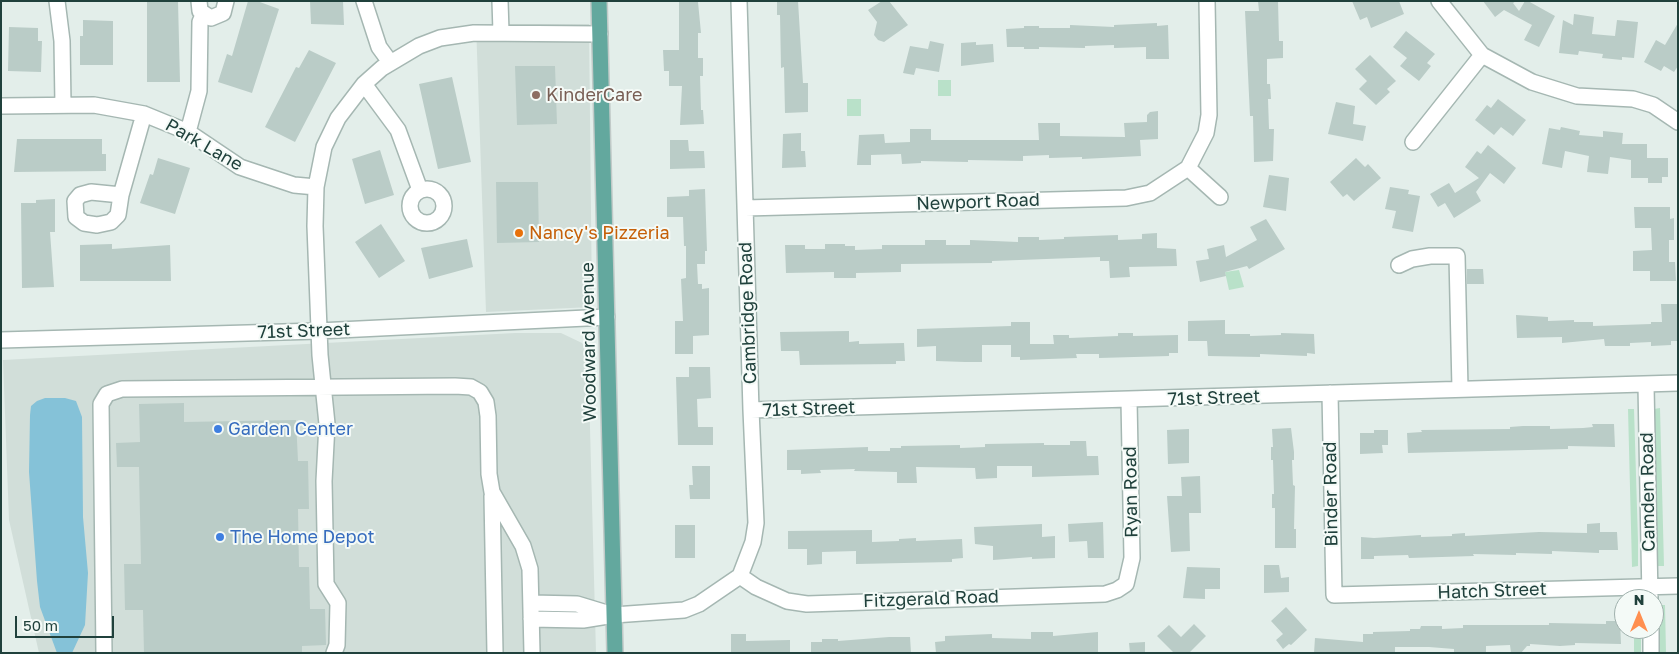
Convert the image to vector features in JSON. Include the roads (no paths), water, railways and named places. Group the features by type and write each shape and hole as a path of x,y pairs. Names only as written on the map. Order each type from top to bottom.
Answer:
{"main road":[{"name":"Woodward Avenue","path":"600,1 615,653"}],"street":[{"path":"58,1 62,41 62,105"},
{"path":"201,8 211,18 220,16 225,9 226,1"},
{"path":"364,1 379,47 390,62"},
{"path":"500,1 501,32"},
{"name":"Cambridge Road","path":"739,1 750,410 756,523 753,542 740,576"},
{"path":"1206,1 1209,115 1206,133 1192,162 1220,197"},
{"path":"1439,1 1482,55 1532,82 1577,96 1634,98 1653,105 1678,122"},
{"path":"188,132 199,91 201,8"},
{"path":"334,653 337,645 338,603 326,584 324,481 327,424 322,388 318,330 316,187 327,140 338,118 364,84 390,62 419,46 440,38 474,33 600,34"},
{"path":"1413,142 1482,55"},
{"path":"364,84 398,130 420,190"},
{"name":"Park Lane","path":"2,106 62,105 119,108 144,114 188,132 240,167 294,185 316,187"},
{"path":"121,195 144,114"},
{"name":"Newport Road","path":"745,208 1126,198 1155,190 1192,162"},
{"path":"1399,265 1412,259 1430,256 1457,256 1460,390"},
{"name":"71st Street","path":"1,340 318,330 607,317"},
{"name":"71st Street","path":"750,410 1678,383"},
{"name":"Camden Road","path":"1646,385 1650,589"},
{"path":"104,653 101,404 107,394 122,389 455,386 471,387 480,392 486,402 489,474 492,492 495,653"},
{"name":"Binder Road","path":"1330,393 1334,595"},
{"name":"Ryan Road","path":"1126,584 1132,558 1129,400"},
{"path":"492,492 524,546 530,569 532,653"},
{"path":"531,620 583,620 614,615 684,610 699,604 740,576"},
{"name":"Fitzgerald Road","path":"740,576 756,587 787,600 807,604 1105,594 1126,584"},
{"name":"Hatch Street","path":"1664,590 1678,586"},
{"name":"Hatch Street","path":"1334,595 1614,593"},
{"path":"531,603 576,604 614,615"},
{"path":"1651,639 1651,653"}],"water":[{"path":"45,398 65,398 76,401 82,417 83,517 88,573 85,625 72,653 57,653 40,607 37,581 29,472 30,415 31,406"}],"place":[{"name":"KinderCare","path":"536,95"},
{"name":"Nancy's Pizzeria","path":"519,233"},
{"name":"Garden Center","path":"218,429"},
{"name":"The Home Depot","path":"220,537"}]}
